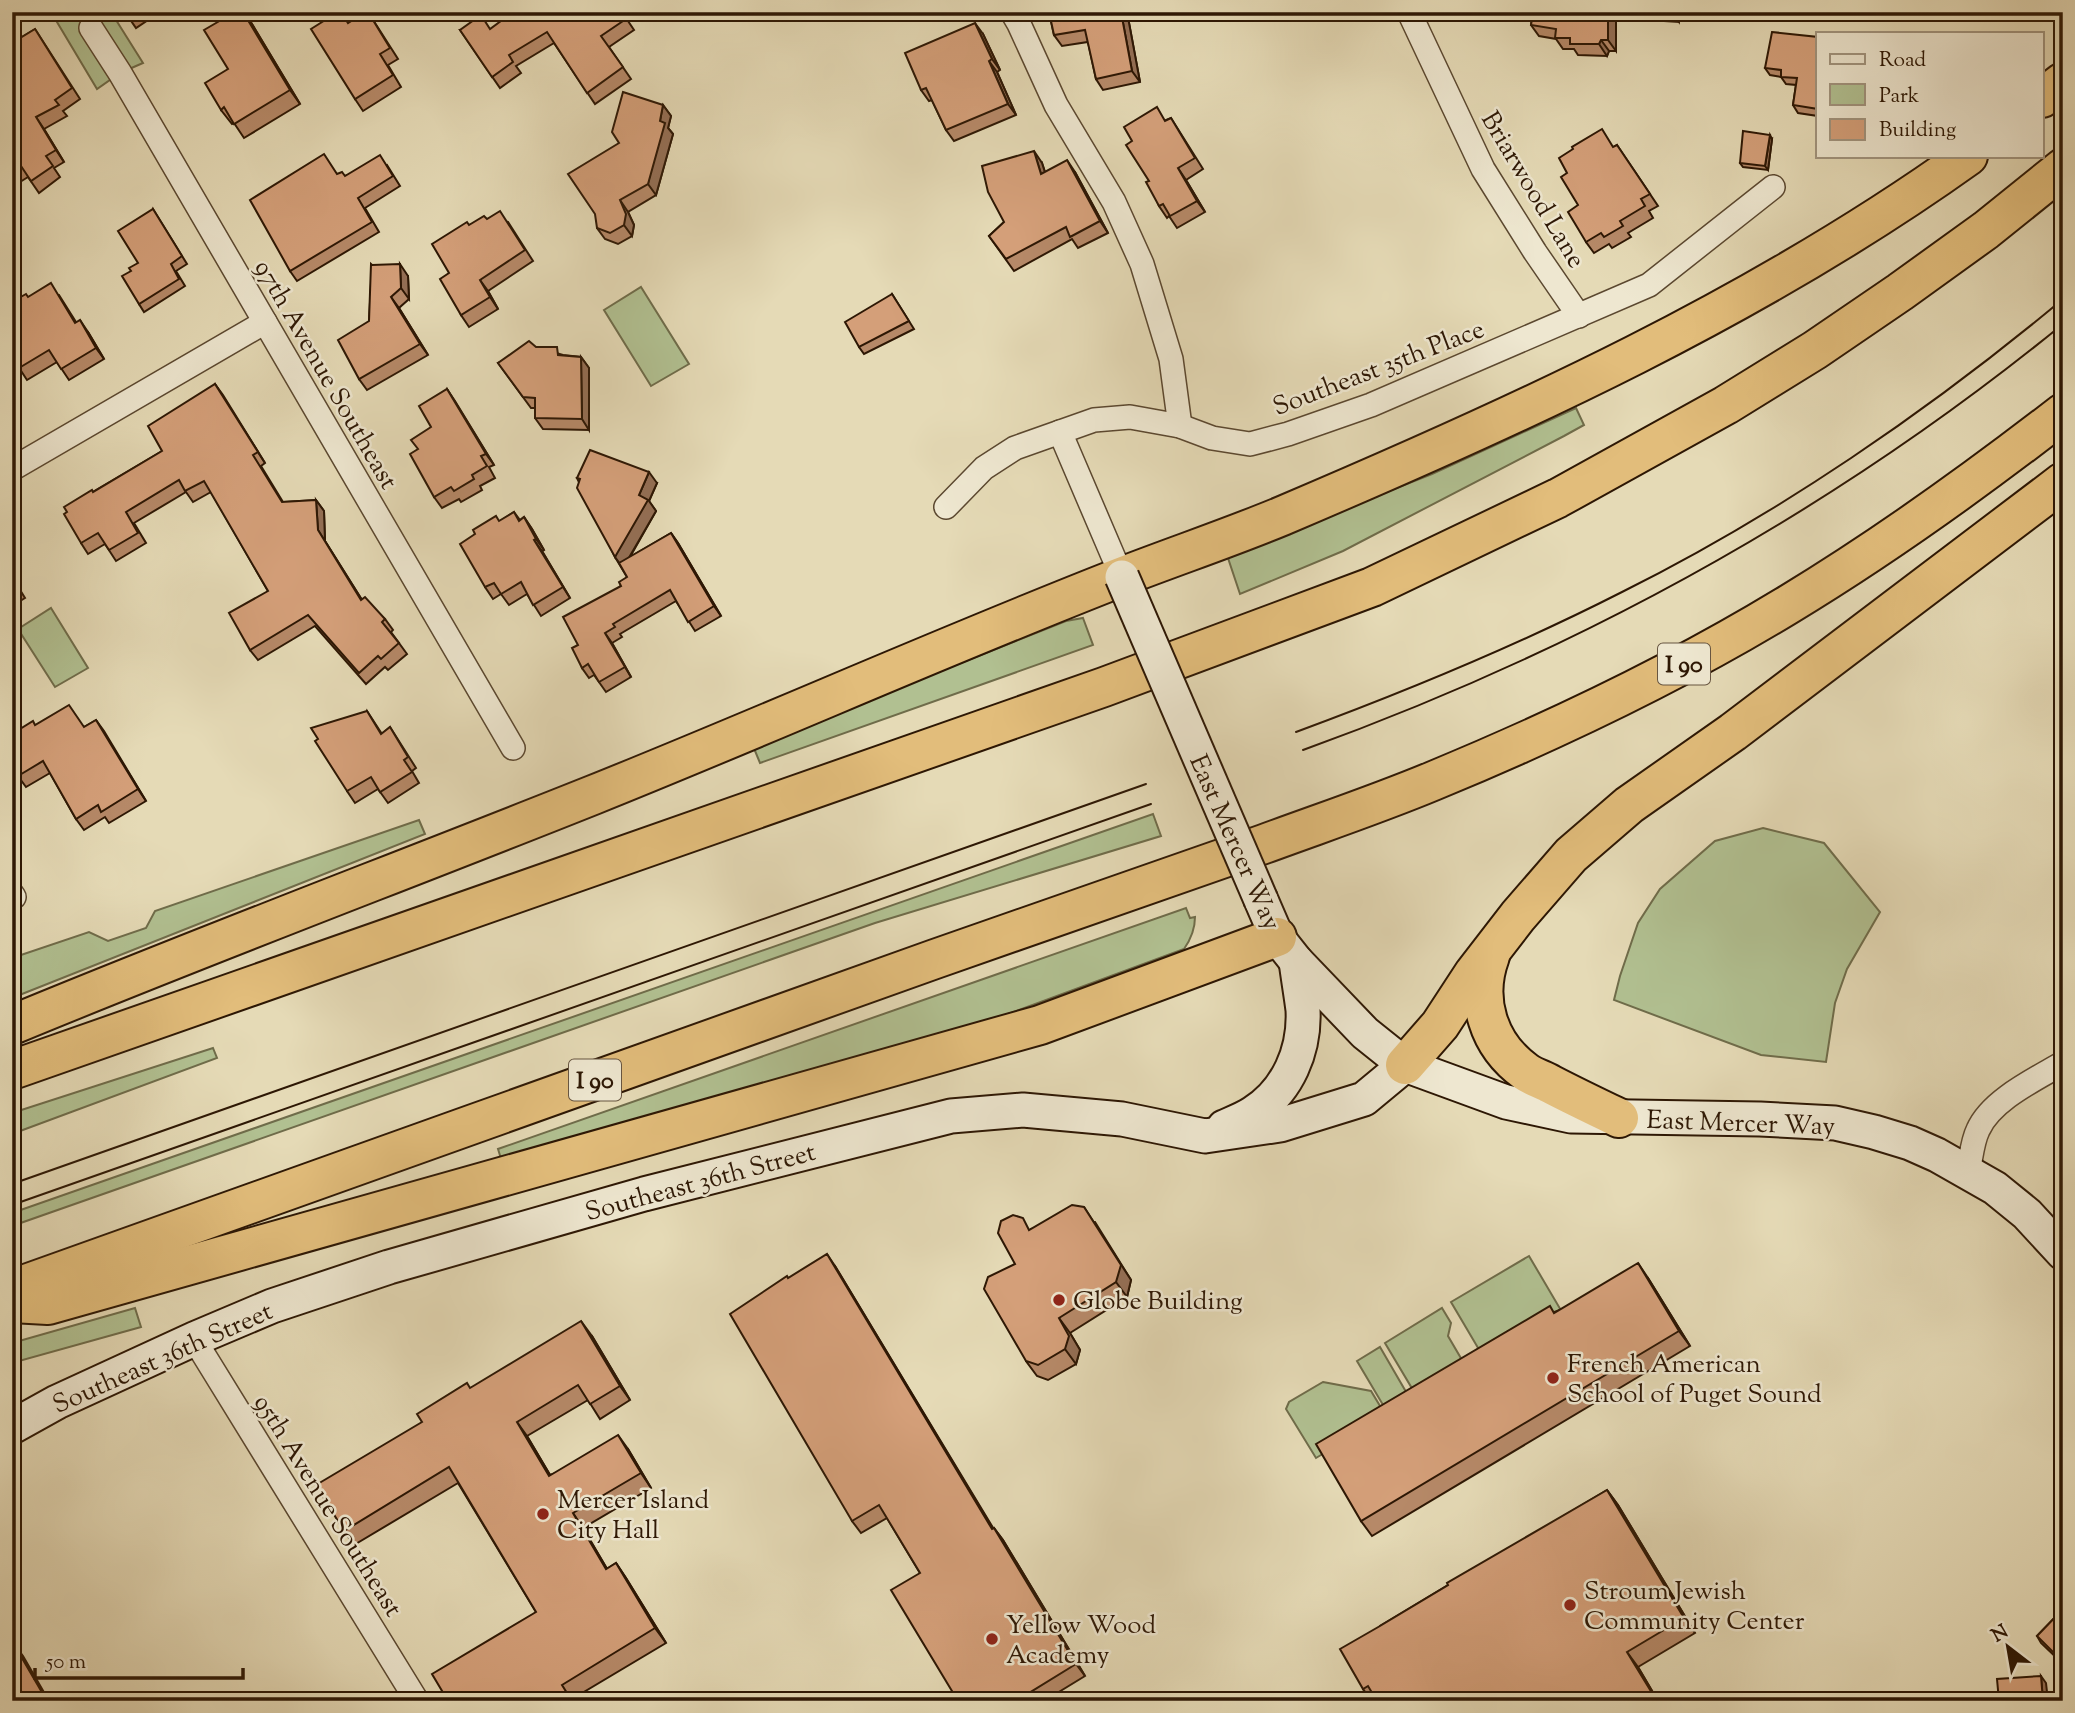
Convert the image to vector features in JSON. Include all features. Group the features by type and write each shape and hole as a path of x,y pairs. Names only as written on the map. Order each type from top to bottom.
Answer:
{"highway":[{"path":"2044,96 2063,82"},
{"path":"12,1025 598,793 1122,577 1278,517 1577,385 1688,328 1856,232 1965,158"},
{"path":"12,1070 1104,687 1372,587 1526,514 1650,449 1726,405 1815,350 1900,292 1986,230 2063,168"},
{"name":"I 90","path":"12,1289 1432,782 1561,724 1693,659 1785,607 1862,558 2063,413"},
{"path":"1405,1065 1440,1025 1494,947 1571,855 1629,805 1732,732 2054,489"},
{"path":"1494,947 1485,969 1482,993 1486,1016 1500,1047 1526,1072 1619,1118"},
{"path":"12,1303 48,1305 1040,1025 1287,949"}],"street":[{"path":"1012,12 1056,105 1114,202 1142,264 1171,359 1180,426"},
{"name":"Briarwood Lane","path":"1409,12 1483,169 1579,316"},
{"name":"97th Avenue Southeast","path":"92,28 513,748"},
{"name":"Southeast 35th Place","path":"947,507 984,468 1015,448 1094,420 1130,417 1180,426 1212,438 1250,444 1288,434 1371,405 1649,285 1773,187"},
{"path":"12,469 265,322"},
{"name":"East Mercer Way","path":"1060,432 1261,900 1287,949 1365,1033 1405,1065 1506,1102 1571,1116 1835,1123 1910,1143 1995,1188 2027,1214 2063,1253"},
{"path":"1205,1136 1254,1112 1274,1095 1292,1072 1303,1033 1303,1010 1287,949"},
{"path":"1968,1172 1978,1129 1991,1110 2063,1063"},
{"name":"Southeast 36th Street","path":"12,1427 57,1402 272,1306 389,1267 644,1195 951,1116 1023,1110 1122,1119 1205,1136 1280,1125 1364,1099 1405,1065"},
{"name":"95th Avenue Southeast","path":"194,1339 417,1701"}],"green space":[{"path":"51,12 111,12 143,63 120,73 97,89"},
{"path":"641,287 689,364 651,386 604,310"},
{"path":"1576,408 1584,425 1343,551 1240,594 1227,555 1432,474"},
{"path":"51,608 88,668 55,687 18,629"},
{"path":"1083,618 1093,645 760,763 753,746 1066,621"},
{"path":"1153,814 1161,836 875,923 12,1226 12,1213"},
{"path":"419,820 425,834 12,998 12,958 89,932 108,941 146,928 155,911"},
{"path":"1763,828 1824,843 1880,912 1847,969 1835,1003 1826,1062 1761,1055 1614,1000 1638,923 1660,889 1715,841"},
{"path":"1186,908 1190,918 1195,917 1195,921 1184,949 1005,1015 868,1061 502,1162 498,1149"},
{"path":"213,1048 217,1058 12,1134 12,1113"},
{"path":"1529,1256 1562,1312 1481,1353 1451,1302"},
{"path":"135,1308 141,1327 12,1363 12,1343"},
{"path":"1442,1308 1451,1323 1448,1336 1462,1360 1413,1390 1385,1343"},
{"path":"1380,1347 1409,1397 1386,1410 1357,1361"},
{"path":"1323,1382 1371,1391 1386,1416 1316,1458 1286,1409 1289,1402"}],"building":[{"path":"235,12 243,12 290,90 234,124 224,107 221,110 205,83 228,69 204,30"},
{"path":"341,12 348,23 368,12 390,48 380,54 393,75 355,99 311,29"},
{"path":"513,12 622,12 626,19 601,36 623,67 587,93 547,32 509,55 513,62 492,77 460,30 481,15 490,29"},
{"path":"1049,12 1121,12 1132,71 1096,79 1085,30 1054,35"},
{"path":"1533,12 1608,12 1608,40 1601,40 1599,44 1570,44 1570,38 1555,38 1556,29 1531,25"},
{"path":"975,23 992,59 989,61 1008,104 946,130 926,88 921,90 905,53"},
{"path":"35,29 72,88 55,100 59,105 36,117 56,150 46,156 53,166 31,181 21,166 12,171 12,43"},
{"path":"1772,32 1816,37 1816,109 1793,105 1797,78 1781,77 1781,70 1765,68"},
{"path":"623,92 663,105 660,121 665,123 648,184 620,200 626,214 624,225 610,233 597,228 595,214 568,174 619,143 612,132"},
{"path":"1157,107 1165,121 1171,118 1195,158 1178,168 1197,201 1170,216 1163,204 1159,206 1146,182 1149,181 1126,145 1132,141 1124,127"},
{"path":"1602,129 1613,147 1617,145 1650,194 1641,199 1645,206 1620,221 1623,226 1604,237 1601,233 1586,242 1568,212 1578,205 1561,177 1567,173 1559,158"},
{"path":"1743,131 1770,135 1765,166 1740,163"},
{"path":"1034,151 1041,174 1067,160 1100,221 1070,237 1066,227 1006,259 989,236 1004,222 988,192 982,166"},
{"path":"324,154 337,174 342,172 345,176 380,155 393,176 358,198 372,222 290,271 250,200"},
{"path":"153,209 182,256 171,264 179,279 139,304 122,276 138,263 118,231"},
{"path":"500,211 525,250 480,280 490,297 461,315 440,279 449,273 432,244 467,222 469,225 484,216 487,219"},
{"path":"371,264 400,264 401,288 391,297 420,344 359,379 338,340 369,321"},
{"path":"51,283 75,323 80,320 96,348 61,369 49,350 19,368 12,357 12,302 26,294 28,297"},
{"path":"892,294 909,321 859,347 845,322"},
{"path":"529,341 536,347 557,347 558,355 581,357 582,419 535,418 535,398 523,397 498,363"},
{"path":"215,384 258,452 253,455 282,502 316,500 318,530 361,600 365,597 385,619 382,622 399,643 381,659 378,656 359,673 308,615 250,650 229,613 268,591 204,481 185,491 179,480 126,512 138,533 109,550 98,533 81,543 64,514 67,512 64,507 162,451 148,426"},
{"path":"447,389 486,454 481,456 487,466 472,475 474,479 454,491 451,487 434,497 410,454 418,449 411,440 431,427 419,406"},
{"path":"590,450 649,472 639,495 648,500 615,557 577,488 580,479 577,478"},
{"path":"514,512 519,521 524,517 536,539 534,540 563,587 533,605 521,582 501,594 494,583 485,587 460,544 475,534 473,530 496,516 499,521"},
{"path":"671,533 714,606 688,622 670,590 613,624 615,627 605,633 625,667 599,682 588,664 582,668 572,648 578,645 563,617 621,586 619,582 627,577 619,563"},
{"path":"69,705 84,727 96,720 138,789 101,812 98,805 76,819 43,761 18,776 12,766 12,734 33,721 35,725"},
{"path":"367,711 381,734 390,727 408,757 404,760 412,772 380,792 371,777 347,791 315,741 318,739 311,728"},
{"name":"Globe Building","path":"1072,1205 1084,1207 1121,1265 1116,1282 1059,1318 1069,1336 1065,1349 1038,1365 1026,1361 984,1289 988,1277 1015,1264 998,1233 1001,1221 1013,1215 1023,1218 1029,1230"},
{"path":"827,1254 1076,1664 1016,1701 958,1701 891,1590 920,1573 879,1505 852,1521 730,1314 787,1276 788,1278"},
{"path":"1638,1263 1679,1331 1361,1521 1316,1444 1550,1306 1554,1313"},
{"name":"Mercer Island City Hall","path":"581,1321 620,1386 590,1404 578,1385 517,1422 549,1476 618,1435 641,1473 573,1513 606,1569 616,1563 655,1628 562,1685 572,1701 448,1701 432,1674 536,1612 449,1467 344,1531 316,1485 422,1422 417,1414 467,1383 470,1388"},
{"name":"Stroum Jewish Community Center","path":"1607,1490 1684,1618 1627,1652 1652,1693 1643,1698 1645,1701 1377,1701 1368,1686 1363,1689 1340,1649"},
{"path":"2063,1609 2063,1651 2057,1656 2037,1636"},
{"path":"12,1641 47,1701 12,1701"},
{"path":"2041,1676 2043,1701 1999,1701 1997,1679"}],"tram line":[{"path":"1296,732 1502,649 1680,562 1795,495 1851,458 1960,381 2063,299"},
{"path":"1303,750 1406,711 1506,668 1605,621 1701,570 1795,515 1887,455 1976,392 2063,324"},
{"path":"12,1184 1146,784"},
{"path":"12,1205 1151,804"}],"place":[{"name":"Globe Building","path":"1059,1300"},
{"name":"French American School of Puget Sound","path":"1553,1378"},
{"name":"Mercer Island City Hall","path":"543,1514"},
{"name":"Stroum Jewish Community Center","path":"1570,1605"},
{"name":"Yellow Wood Academy","path":"992,1639"}]}
